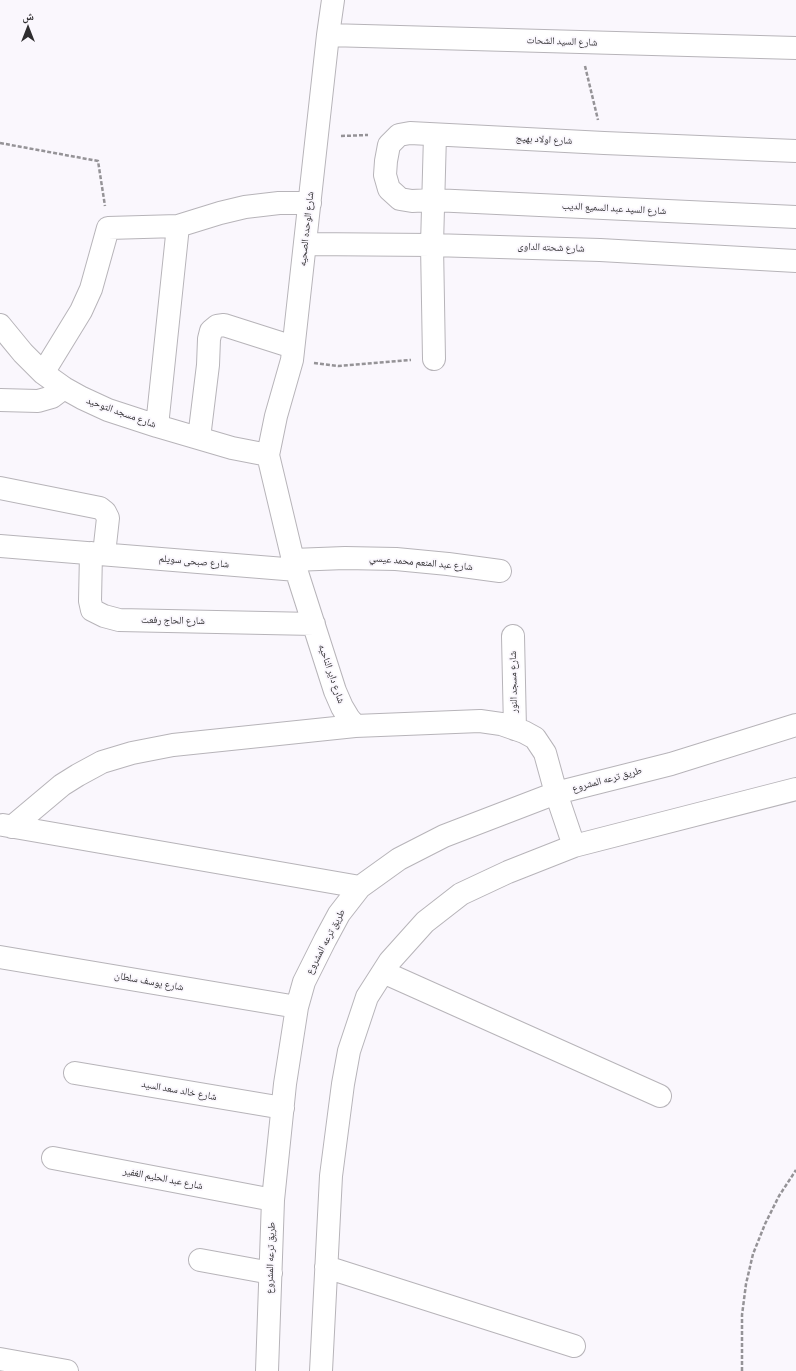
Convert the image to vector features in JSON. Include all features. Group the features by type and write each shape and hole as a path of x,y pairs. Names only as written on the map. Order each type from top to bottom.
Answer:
{"street":[{"name":"شارع الوحده الصحيه","path":"268,455 276,416 293,353 333,0"},
{"name":"شارع السيد الشحات","path":"328,35 796,48"},
{"name":"شارع اولاد بهيج","path":"433,200 412,201 400,199 389,189 385,175 386,162 390,145 399,135 410,133 796,151"},
{"path":"434,358 432,245 435,135"},
{"name":"شارع السيد عبد السميع الديب","path":"433,200 796,217"},
{"path":"43,373 81,311 92,289 108,228 178,226 245,207 279,203 310,203"},
{"path":"157,426 178,226"},
{"name":"شارع شحته الداوى","path":"305,244 432,245 608,250 796,261"},
{"name":"شارع مسجد التوحيد","path":"0,325 23,353 43,373 64,388 82,398 108,410 157,426 268,455"},
{"path":"199,438 211,331 217,326 224,325 293,353"},
{"path":"0,400 38,401 52,397 64,388"},
{"name":"شارع داير الناحيه","path":"268,455 295,565 314,624 342,707 356,726"},
{"path":"0,488 100,508 105,512 108,518 98,554"},
{"name":"شارع صبحى سويلم","path":"0,546 98,554 295,565"},
{"name":"شارع الحاج رفعت","path":"98,554 90,601 92,610 104,616 119,620 314,624"},
{"name":"شارع عبد المنعم محمد عيسي","path":"295,565 345,558 396,559 500,571"},
{"name":"شارع مسجد النور","path":"513,636 515,729"},
{"path":"6,826 78,775 102,762 132,753 173,745 356,726 465,721 501,724 524,732 535,738 545,753 558,800 572,840"},
{"name":"طريق ترعه المشروع","path":"267,1371 273,1200 282,1108 297,1007 304,982 325,940 339,914 360,887 399,859 444,836 796,725"},
{"path":"320,1371 331,1176 342,1084 349,1051 367,997 390,961 425,922 461,894 572,840 796,789"},
{"path":"6,826 360,887"},
{"name":"شارع يوسف سلطان","path":"0,957 297,1007"},
{"path":"383,972 660,1096"},
{"name":"شارع خالد سعد السيد","path":"75,1074 282,1108"},
{"name":"شارع عبد الحليم الغفير","path":"53,1158 273,1200"},
{"path":"200,1260 271,1273"},
{"path":"326,1267 574,1346"},
{"path":"0,1359 67,1371"}],"path":[{"path":"585,42 585,66 604,143"},
{"path":"317,136 371,135"},
{"path":"0,143 98,161 108,228"},
{"path":"293,353 338,366 434,358"},
{"path":"742,1371 742,1315 746,1284 753,1254 765,1224 779,1196 796,1170"}]}
